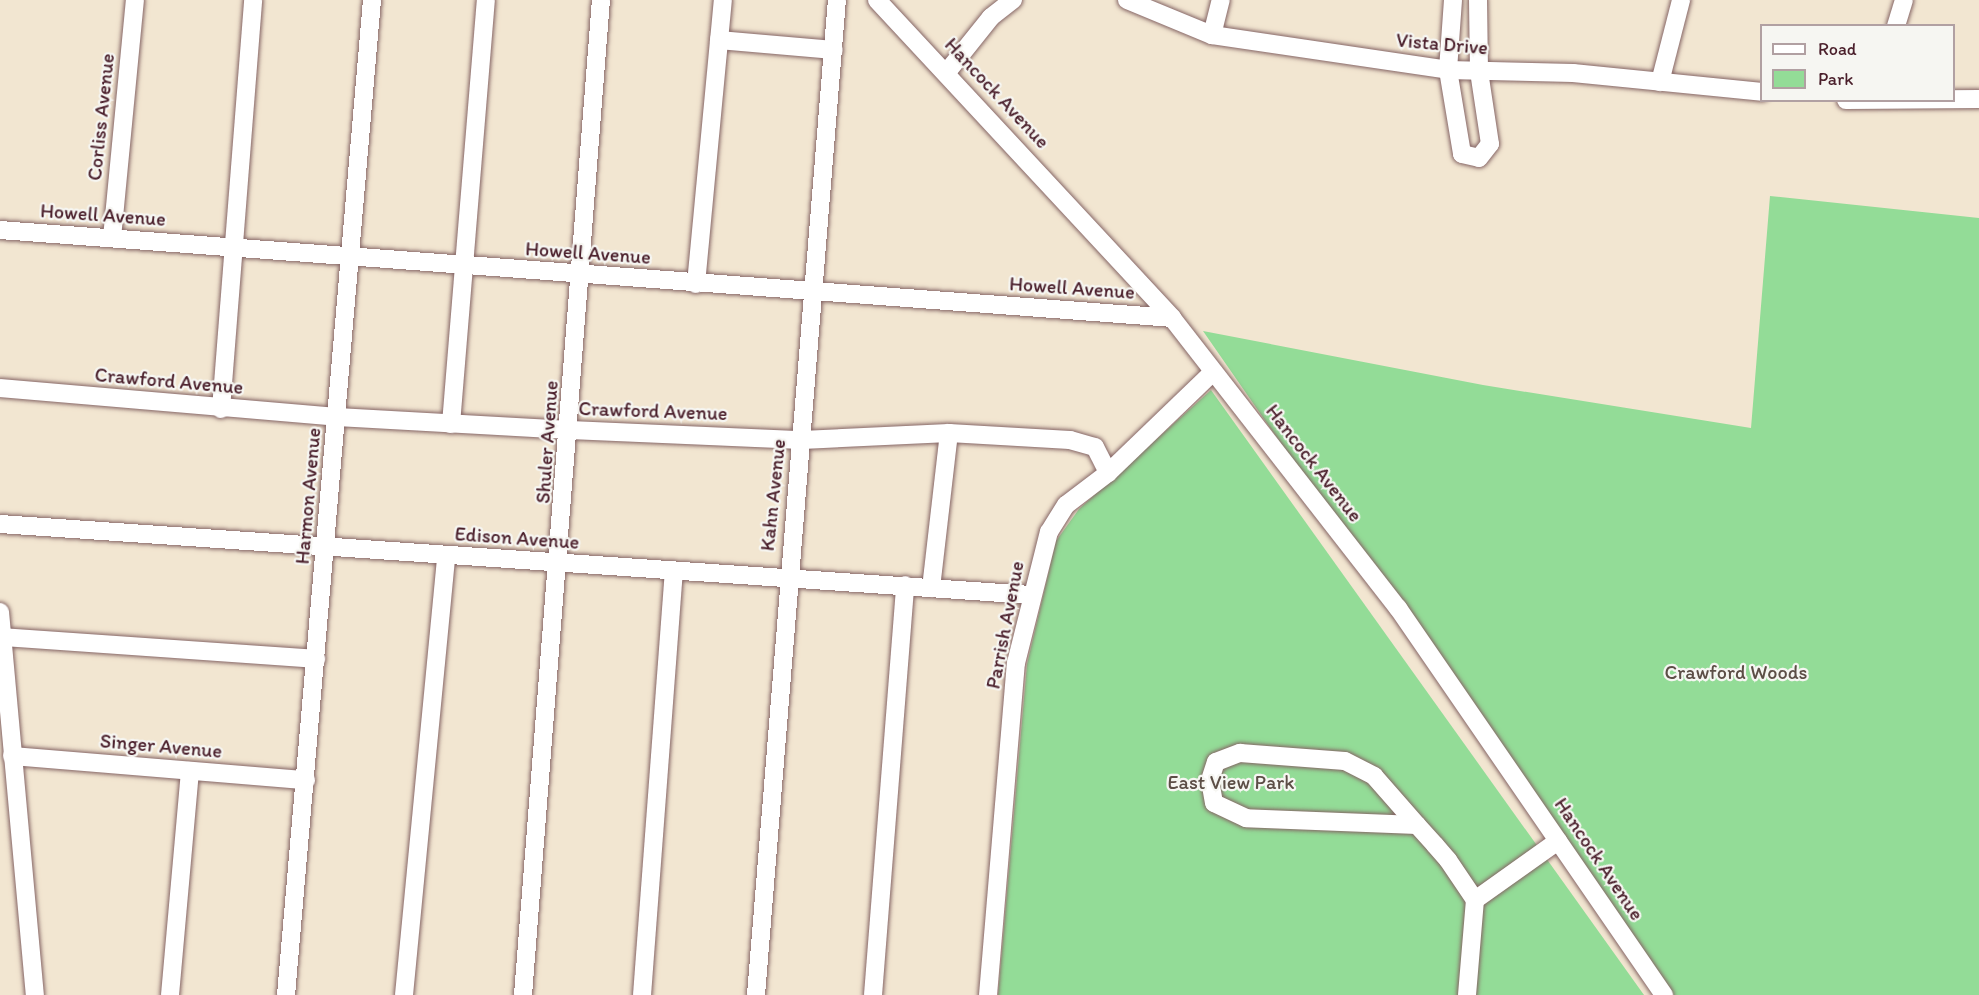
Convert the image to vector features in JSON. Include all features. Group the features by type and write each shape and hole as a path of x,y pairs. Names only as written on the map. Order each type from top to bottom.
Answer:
{"street":[{"name":"Corliss Avenue","path":"112,238 135,0"},
{"path":"221,409 253,0"},
{"name":"Harmon Avenue","path":"286,995 372,0"},
{"path":"451,424 486,0"},
{"name":"Shuler Avenue","path":"523,995 583,275 601,0"},
{"path":"696,284 723,0"},
{"name":"Kahn Avenue","path":"756,995 787,577 815,293 837,0"},
{"name":"Hancock Avenue","path":"878,0 1172,318 1398,608 1664,995"},
{"path":"947,72 991,17 1013,0"},
{"name":"Vista Drive","path":"1127,0 1212,35 1448,70 1660,82 1760,92"},
{"path":"1212,35 1221,0"},
{"path":"1453,0 1448,70 1462,154 1479,158 1490,144 1479,71 1478,0"},
{"path":"1660,82 1681,0"},
{"path":"1897,24 1904,0"},
{"path":"719,40 834,50"},
{"path":"1955,100 1979,99"},
{"name":"Howell Avenue","path":"0,230 815,293 1172,318"},
{"name":"Parrish Avenue","path":"988,995 1016,663 1030,595 1048,532 1066,505 1108,473 1214,372"},
{"name":"Crawford Avenue","path":"0,388 221,409 570,430 802,440 949,433 1070,440 1095,447 1108,473"},
{"path":"931,588 949,433"},
{"name":"Edison Avenue","path":"0,524 1030,595"},
{"path":"404,995 446,556"},
{"path":"642,995 674,572"},
{"path":"873,995 905,585"},
{"path":"0,612 35,995"},
{"path":"2,637 316,659"},
{"path":"1417,825 1246,818 1215,803 1210,780 1216,762 1240,753 1345,761 1374,776 1417,825 1474,900 1467,995"},
{"name":"Singer Avenue","path":"12,756 306,780"},
{"path":"170,995 190,771"},
{"path":"1474,900 1558,841"}],"green space":[{"name":"Crawford Woods","path":"1770,196 1979,218 1979,995 1664,995 1203,331 1483,385 1751,428"},
{"name":"East View Park","path":"1211,390 1644,995 998,995 1027,664 1056,541 1079,509"}]}
